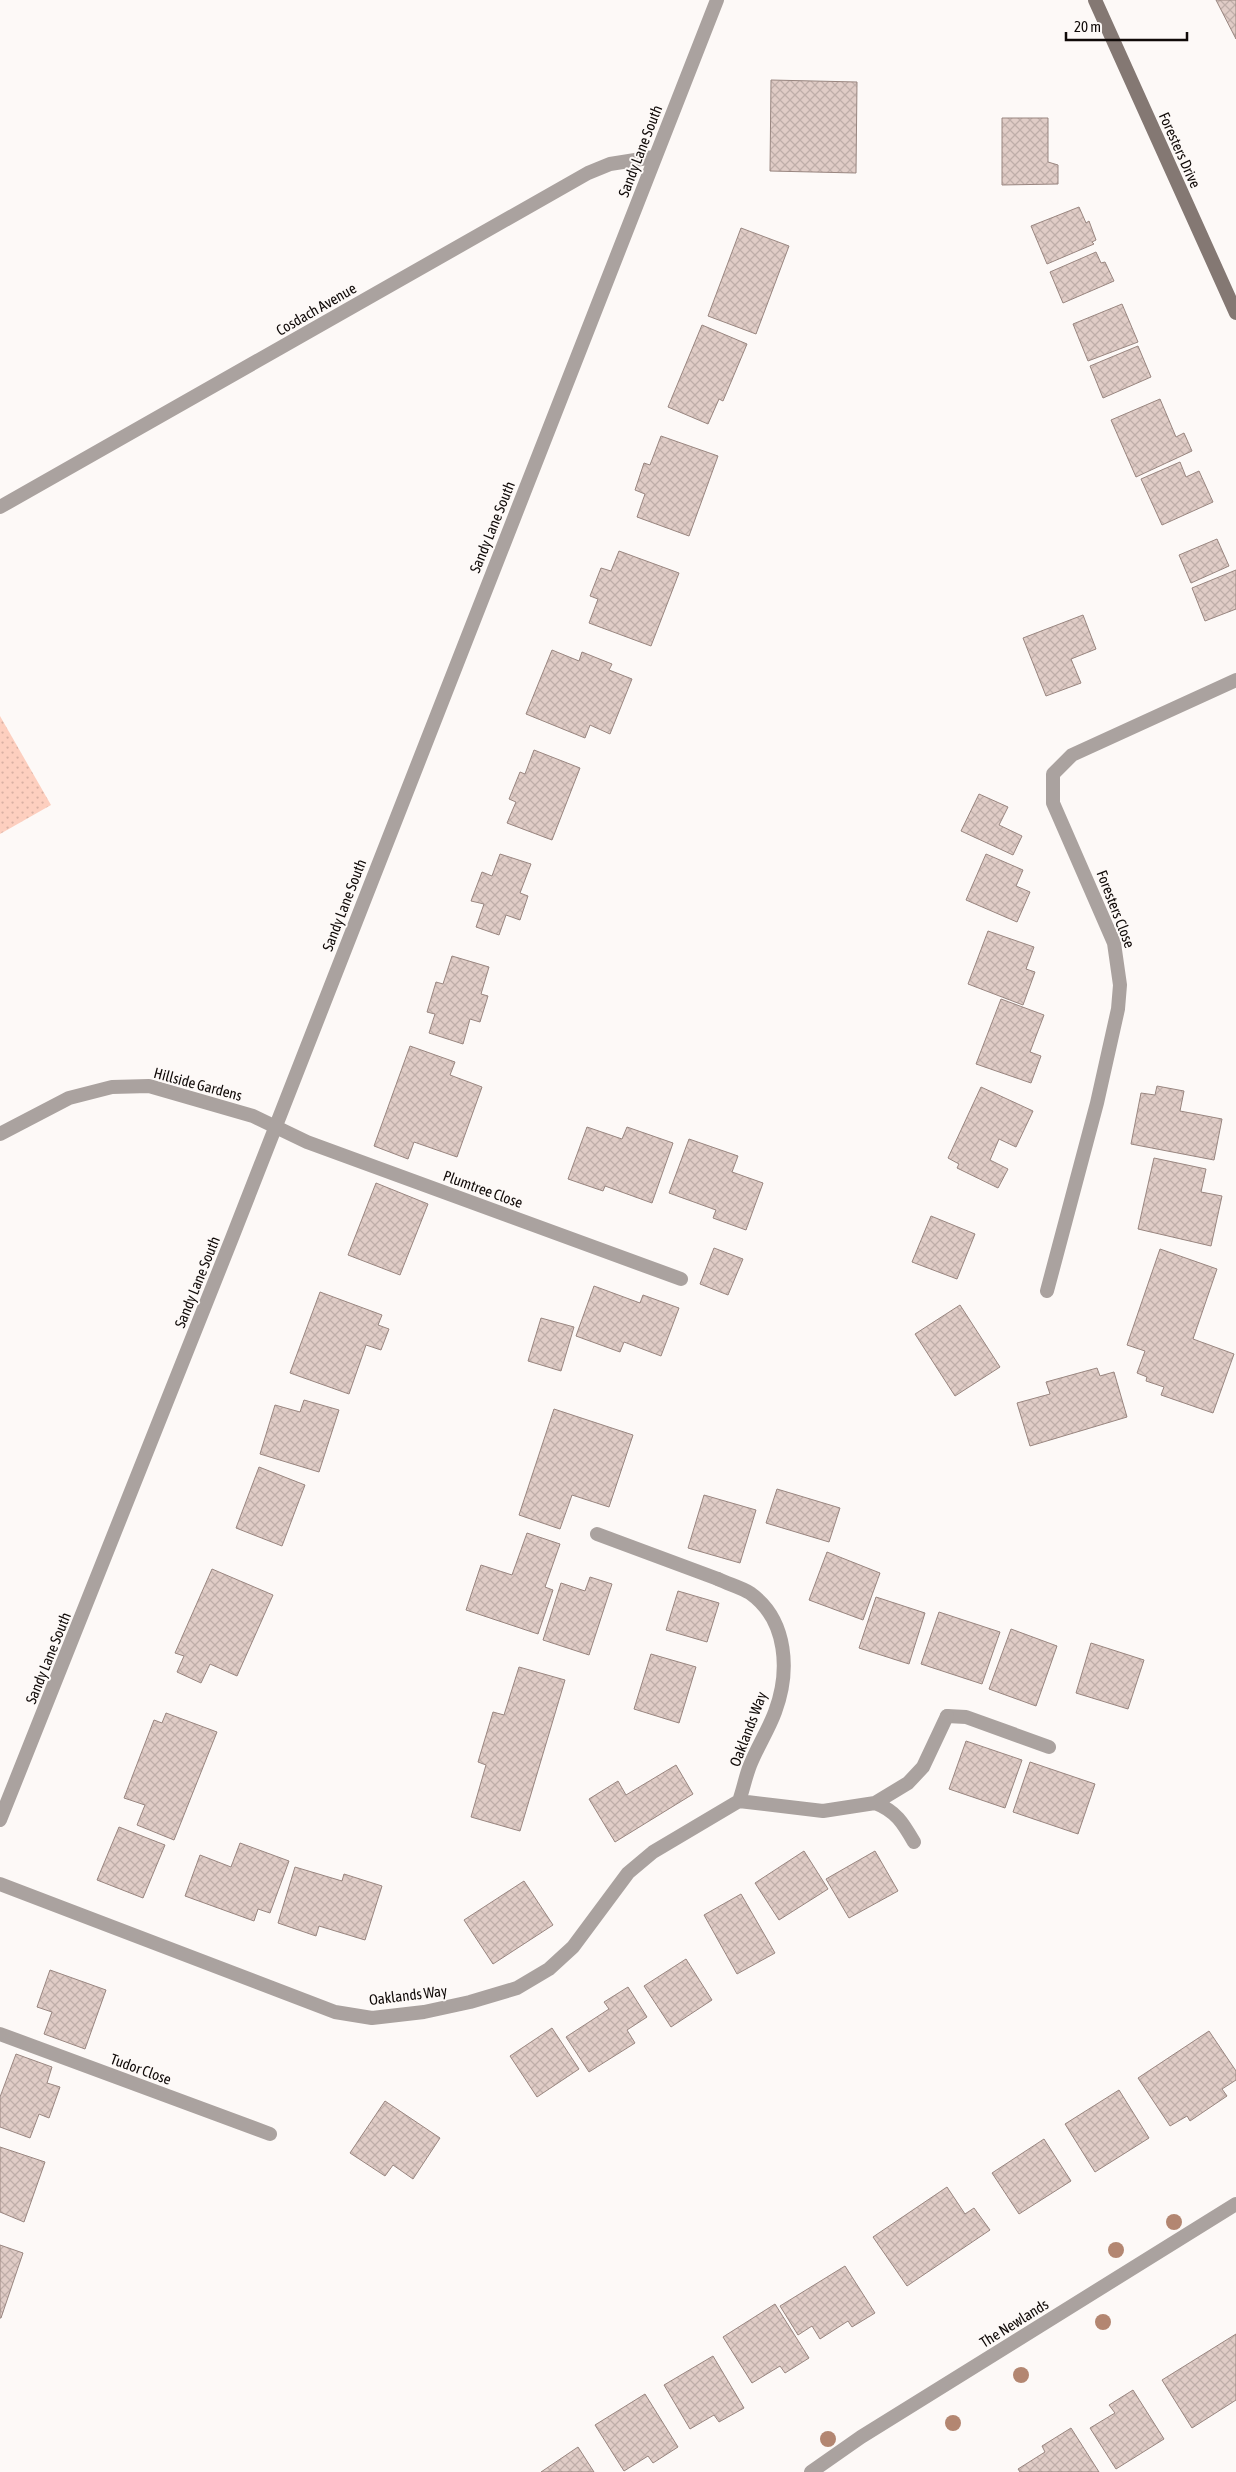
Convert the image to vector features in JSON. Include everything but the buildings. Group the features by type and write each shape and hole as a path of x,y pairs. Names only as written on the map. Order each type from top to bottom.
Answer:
{"main road":[{"name":"Foresters Drive","path":"1095,0 1236,313"}],"street":[{"name":"Sandy Lane South","path":"0,1820 276,1126 717,0"},
{"name":"Cosdach Avenue","path":"0,507 588,172 610,164 654,158"},
{"name":"Foresters Close","path":"1047,1291 1097,1103 1118,1009 1120,985 1114,943 1053,803 1053,774 1072,755 1236,680"},
{"name":"Hillside Gardens","path":"0,1134 69,1098 112,1087 149,1086 253,1116 276,1126"},
{"name":"Plumtree Close","path":"276,1126 307,1142 681,1279"},
{"name":"Oaklands Way","path":"0,1884 335,2012 372,2018 433,2010 517,1988 550,1969 573,1947 628,1873 653,1852 740,1801 749,1768 775,1712 784,1678 783,1647 777,1627 766,1608 749,1593 718,1579 597,1534"},
{"path":"740,1801 823,1811 876,1803 908,1783 923,1767 946,1716 966,1717 1049,1747"},
{"path":"876,1803 890,1808 901,1820 914,1842"},
{"name":"Tudor Close","path":"0,2034 270,2134"},
{"name":"The Newlands","path":"811,2472 861,2437 1236,2204"}],"shaded area":[{"path":"0,716 51,805 0,834"}]}
